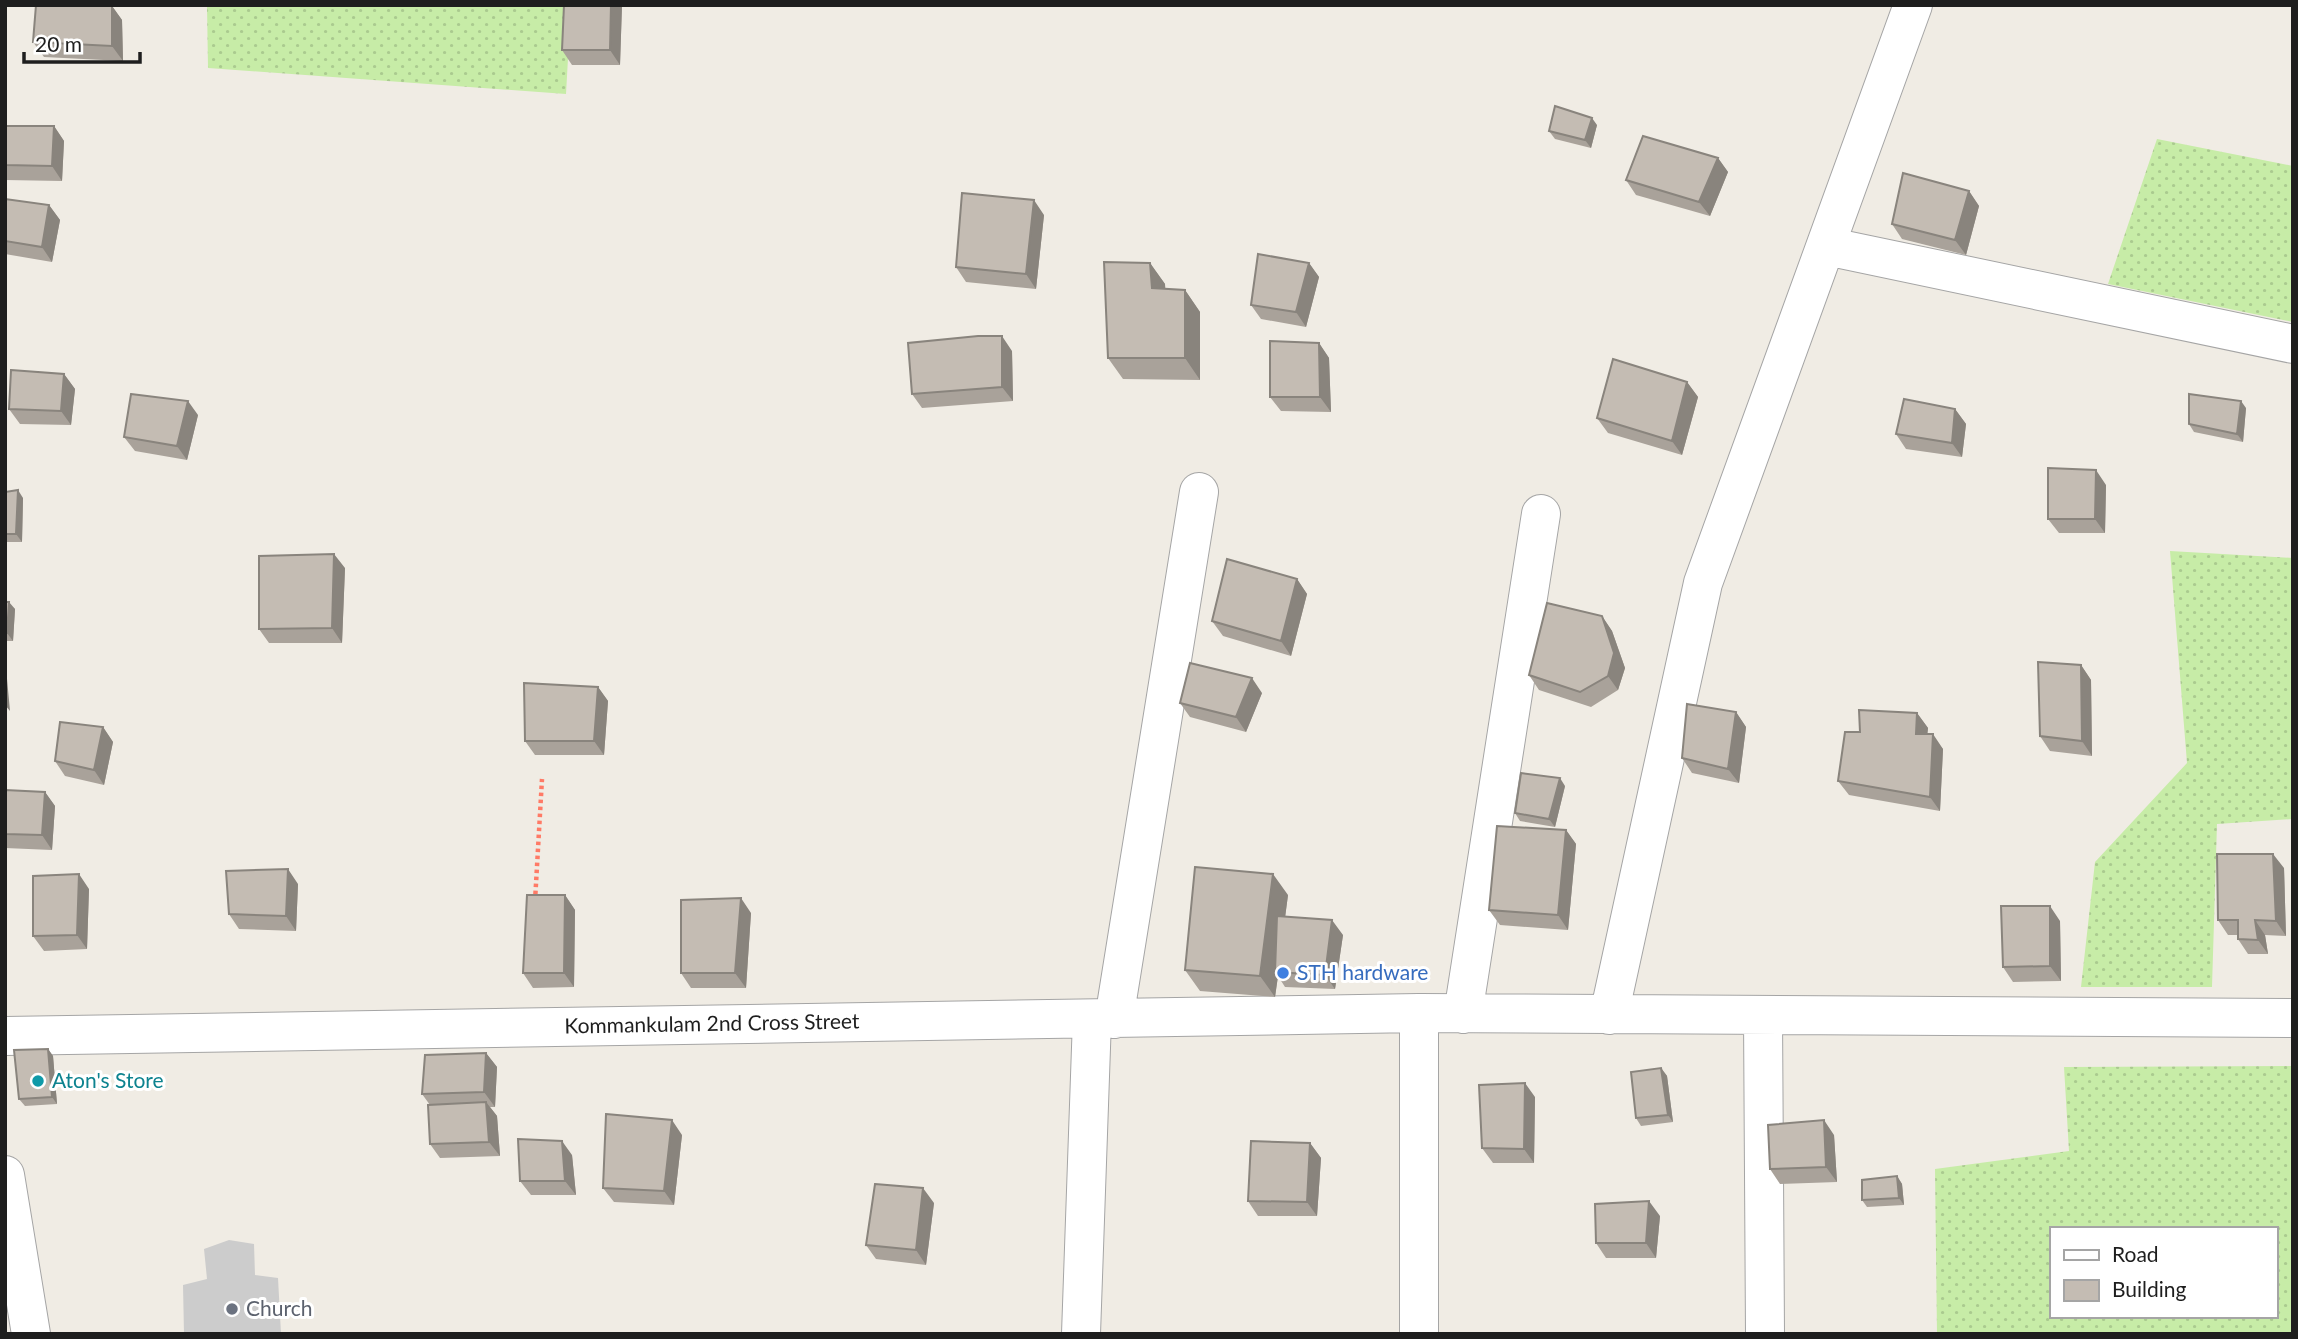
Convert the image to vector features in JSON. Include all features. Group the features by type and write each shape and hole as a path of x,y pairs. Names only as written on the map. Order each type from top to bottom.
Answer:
{"street":[{"path":"1609,1015 1703,583 1913,5"},
{"path":"1826,246 2293,344"},
{"path":"1081,1334 1103,1018 1199,492"},
{"path":"1463,1014 1541,514"},
{"path":"1419,1013 1419,1334"},
{"name":"Kommankulam 2nd Cross Street","path":"5,1036 1419,1013 2293,1018"},
{"path":"1763,1016 1765,1334"},
{"path":"5,1175 31,1334"}],"path":[{"path":"535,904 542,779"}],"shaded area":[{"name":"Church","path":"229,1240 254,1244 255,1275 278,1278 281,1334 184,1334 183,1285 207,1279 204,1249"}],"green space":[{"path":"207,5 571,5 566,94 208,68"},
{"path":"2157,139 2293,166 2293,322 2108,284"},
{"path":"2170,551 2293,558 2293,819 2217,824 2212,987 2081,987 2095,862 2187,763"},
{"path":"2293,1066 2293,1334 1937,1334 1935,1169 2069,1151 2064,1067"}],"building":[{"path":"36,5 112,6 112,46 33,42"},
{"path":"564,5 611,5 610,50 562,50"},
{"path":"1555,106 1592,118 1585,140 1549,131"},
{"path":"5,126 54,126 52,166 5,165"},
{"path":"1643,136 1718,158 1699,202 1626,180"},
{"path":"1903,173 1969,191 1955,240 1892,224"},
{"path":"962,193 1034,200 1026,274 956,267"},
{"path":"5,199 49,205 42,247 5,241"},
{"path":"1258,254 1309,263 1296,312 1251,305"},
{"path":"1104,262 1150,263 1152,288 1185,290 1185,358 1108,358"},
{"path":"1002,336 1002,387 912,394 908,343"},
{"path":"1270,341 1319,343 1320,397 1270,397"},
{"path":"1613,359 1687,382 1672,441 1597,418"},
{"path":"11,370 64,374 61,411 9,409"},
{"path":"131,394 188,401 177,446 124,437"},
{"path":"2189,394 2241,401 2237,434 2189,424"},
{"path":"1904,399 1955,409 1952,443 1896,434"},
{"path":"2048,468 2096,470 2095,519 2048,519"},
{"path":"18,490 16,534 5,534 5,492"},
{"path":"334,554 332,628 259,629 259,556"},
{"path":"1227,559 1297,579 1281,641 1212,621"},
{"path":"5,602 9,602 7,633 5,633"},
{"path":"1547,603 1602,616 1614,653 1608,676 1580,692 1529,675"},
{"path":"2038,662 2081,665 2082,741 2040,736"},
{"path":"1190,663 1252,678 1236,717 1180,703"},
{"path":"524,683 598,687 594,741 525,741"},
{"path":"1687,704 1736,712 1728,769 1682,758"},
{"path":"1859,710 1917,713 1916,734 1933,734 1930,797 1838,781 1845,732 1860,732"},
{"path":"60,722 103,727 94,770 55,761"},
{"path":"1521,773 1560,778 1549,819 1515,813"},
{"path":"5,790 45,792 42,835 5,834"},
{"path":"1497,826 1566,830 1558,915 1489,910"},
{"path":"2217,854 2273,854 2276,921 2255,920 2258,940 2238,939 2238,920 2218,920"},
{"path":"1195,867 1273,874 1260,976 1185,970"},
{"path":"288,869 286,916 229,914 226,871"},
{"path":"79,874 77,935 33,936 33,876"},
{"path":"527,895 565,895 564,973 523,973"},
{"path":"741,898 735,973 681,973 681,900"},
{"path":"2001,906 2050,906 2050,966 2003,967"},
{"path":"1277,916 1332,920 1325,975 1275,972"},
{"name":"Aton's Store","path":"48,1049 52,1097 19,1099 14,1050"},
{"path":"486,1053 484,1092 422,1094 425,1055"},
{"path":"1661,1068 1668,1115 1636,1118 1631,1072"},
{"path":"1525,1083 1524,1149 1482,1148 1479,1085"},
{"path":"486,1102 489,1142 430,1144 428,1105"},
{"path":"606,1114 672,1120 664,1191 603,1188"},
{"path":"1824,1120 1826,1167 1770,1169 1768,1125"},
{"path":"518,1139 562,1141 565,1181 520,1181"},
{"path":"1251,1141 1310,1143 1307,1202 1248,1201"},
{"path":"1897,1176 1899,1198 1862,1200 1862,1180"},
{"path":"875,1184 923,1188 916,1250 866,1245"},
{"path":"1649,1201 1646,1243 1596,1243 1595,1204"}],"place":[{"name":"STH hardware","path":"1283,973"},
{"name":"Aton's Store","path":"38,1081"},
{"name":"Church","path":"232,1309"}]}
